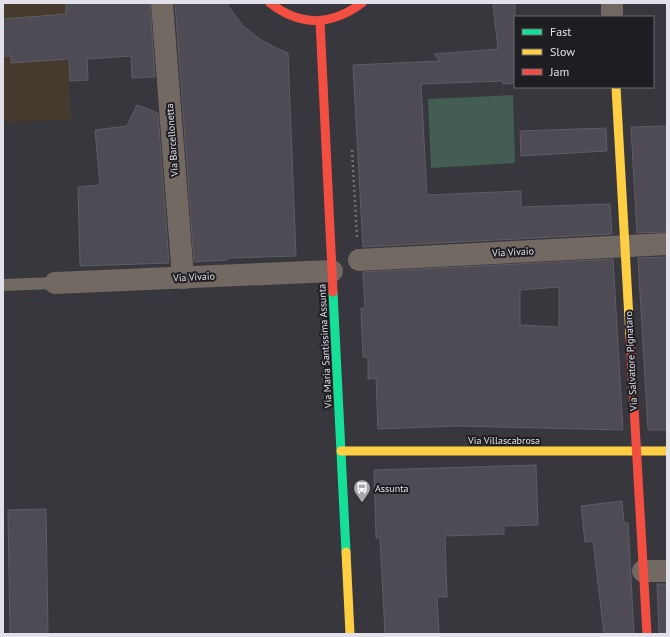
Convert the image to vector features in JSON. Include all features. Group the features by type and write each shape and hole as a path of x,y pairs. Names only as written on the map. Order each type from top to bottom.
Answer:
{"street":[{"name":"Via Barcellonetta","path":"162,3 183,278"},
{"path":"270,3 280,11 293,17 320,21 343,16 357,8 362,3"},
{"path":"612,3 612,16"},
{"name":"Via Maria Santissima Assunta","path":"320,21 350,634"},
{"name":"Via Salvatore Pignataro","path":"616,88 647,634"},
{"name":"Via Vivaio","path":"359,260 667,244"},
{"name":"Via Vivaio","path":"55,283 332,271"},
{"name":"Via Villascabrosa","path":"341,451 667,451"},
{"path":"643,571 667,571"}],"lane":[{"path":"3,285 55,283"}],"path":[{"path":"351,144 359,260"}],"shaded area":[{"path":"3,3 66,3 71,120 3,122"}],"green space":[{"path":"513,95 515,163 431,168 428,99"}],"building":[{"path":"66,3 150,3 155,77 132,78 131,56 87,59 88,80 70,81 69,59 11,63 11,56 3,56 3,19 66,14"},
{"path":"175,3 226,3 243,26 261,40 288,53 296,256 227,258 227,260 194,262"},
{"path":"493,3 515,3 514,83 503,84 503,81 421,84 427,195 521,191 521,207 610,204 612,234 363,247 353,65 440,61 434,54 498,49"},
{"path":"137,105 158,113 169,263 80,266 78,187 100,185 95,130 127,126"},
{"path":"667,126 667,232 637,233 631,127"},
{"path":"606,128 607,151 521,156 520,131"},
{"path":"667,257 667,430 648,430 638,258"},
{"path":"613,259 623,430 457,426 378,429 376,378 368,379 368,357 363,357 361,308 365,308 363,272","holes":["559,287 559,327 520,325 520,290"]},
{"path":"536,465 538,525 504,526 504,534 445,536 447,597 437,597 439,634 385,634 380,538 376,538 374,470"},
{"path":"622,501 624,523 628,523 634,634 604,634 593,541 585,542 581,506"},
{"path":"46,509 48,634 10,634 8,510"},
{"path":"657,584 667,584 667,634 659,634"}],"traffic: fast":[{"path":"333,292 346,552"}],"traffic: slow":[{"path":"616,88 630,337"},
{"path":"341,451 667,451"},
{"path":"346,552 350,634"}],"traffic: jam":[{"path":"270,3 293,16 305,20 316,21 339,16 362,3"},
{"path":"320,21 333,292"},
{"path":"630,337 647,634"}],"place":[{"name":"Assunta","path":"362,503"}]}
